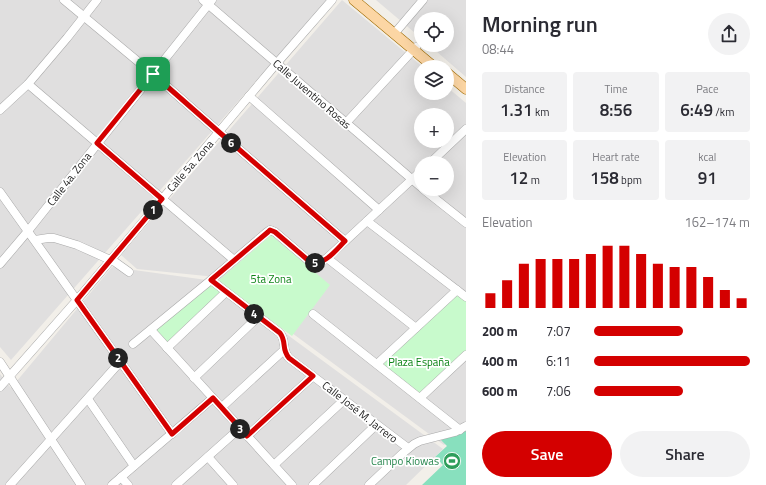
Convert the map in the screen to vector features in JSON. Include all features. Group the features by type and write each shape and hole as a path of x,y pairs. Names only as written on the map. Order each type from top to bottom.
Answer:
{"main road":[{"path":"354,0 414,48"},
{"path":"361,0 395,32"},
{"path":"418,52 427,60"},
{"path":"419,52 430,60"},
{"path":"454,79 466,89"},
{"path":"454,84 466,94"}],"street":[{"path":"64,0 153,74 345,241"},
{"path":"0,110 28,84 97,0"},
{"name":"Calle 5a. Zona","path":"0,387 77,300 332,0"},
{"path":"395,32 423,0"},
{"name":"Calle Juventino Rosas","path":"208,1 412,180"},
{"name":"Calle 4a. Zona","path":"0,264 153,74 208,1"},
{"path":"346,123 414,50"},
{"path":"28,84 234,260"},
{"path":"250,96 379,210"},
{"path":"437,156 466,129"},
{"path":"133,344 270,230 275,232 309,261 319,263 327,258 412,180"},
{"path":"0,192 172,434"},
{"path":"432,196 466,222"},
{"path":"367,221 466,297"},
{"path":"35,240 42,238 54,238 86,248 119,264 129,272"},
{"path":"327,258 416,328"},
{"name":"Calle José M. Jarrero","path":"211,280 280,333 283,337 284,350 289,358 408,448"},
{"path":"378,364 457,290"},
{"path":"167,348 226,292"},
{"path":"313,314 420,398 463,428"},
{"path":"194,378 258,317"},
{"path":"151,330 292,485"},
{"path":"222,407 284,350"},
{"path":"420,398 466,355"},
{"path":"15,483 51,439 121,361"},
{"path":"0,362 81,485"},
{"path":"247,436 313,376"},
{"path":"112,485 213,398"},
{"path":"88,399 134,466"},
{"path":"274,465 344,400"},
{"path":"313,485 376,425"},
{"path":"177,484 240,428"},
{"path":"369,485 408,448 420,441 463,428"},
{"path":"208,457 233,485"},
{"path":"121,477 128,485"}],"shaded area":[{"path":"0,0 327,0 11,360 0,347"},
{"path":"342,0 415,60 414,100 454,100 454,93 466,103 466,424 444,445 216,277 137,269 121,255"},
{"path":"376,0 466,0 466,77 454,67 454,60 446,60 437,52 454,52 454,12 414,12 414,32"},
{"path":"112,267 214,281 443,449 406,485 0,485 0,374 11,388"}],"green space":[{"name":"5ta Zona","path":"271,235 330,285 292,336 218,281"},
{"path":"211,280 226,292 167,348 151,330"},
{"name":"Plaza España","path":"457,290 466,297 466,355 420,398 377,364"},
{"name":"Campo Kiowas","path":"466,431 466,485 422,485 443,465 435,457 447,446 441,440"}],"place":[{"name":"Campo Kiowas","path":"452,461"}],"route":[{"path":"153,74 345,241 327,258 319,263 312,263 275,232 270,230 211,280 280,333 283,337 286,355 313,376 247,436 213,398 172,434 77,300 162,199 97,143 153,74"}]}
